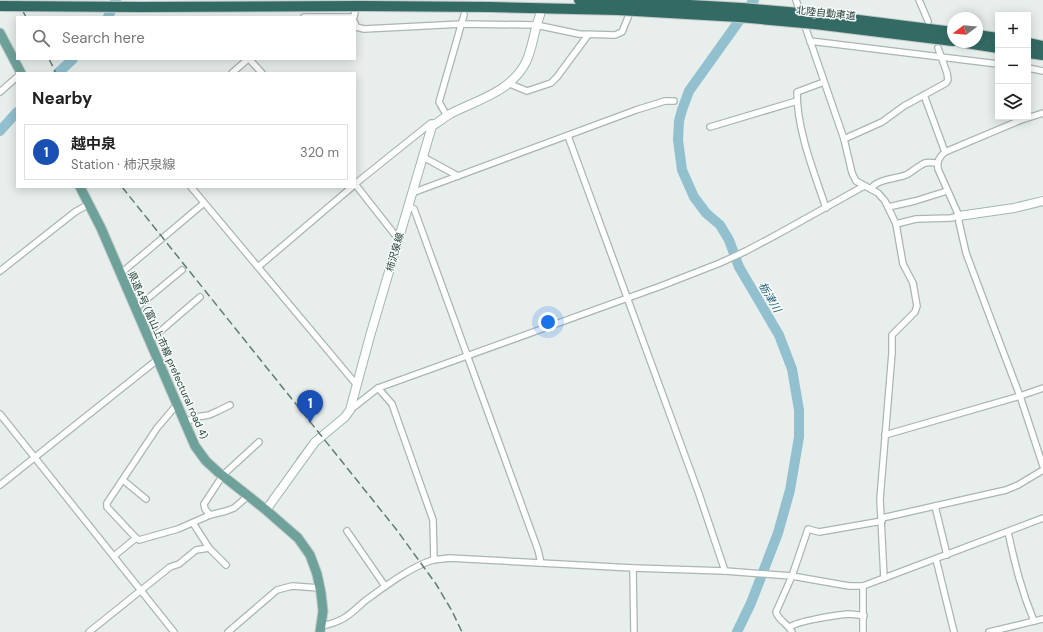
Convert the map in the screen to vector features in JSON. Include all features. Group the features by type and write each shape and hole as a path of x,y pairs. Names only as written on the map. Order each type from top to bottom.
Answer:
{"highway":[{"name":"北陸自動車道","path":"579,0 618,6 739,17 813,19 947,31"},
{"name":"北陸自動車道","path":"0,6 133,7 360,3 490,7 618,6"},
{"name":"北陸自動車道","path":"813,19 880,31 947,40"},
{"path":"983,36 995,38"},
{"path":"1031,44 1043,46"},
{"path":"983,46 995,48"},
{"path":"1031,53 1043,55"}],"main road":[{"name":"柿沢泉線","path":"350,410 356,384 432,126 447,116 494,94 510,84 521,72 527,61 540,15"},
{"path":"0,33 20,72"},
{"name":"県道4号 (富山上市線 prefectural road 4)","path":"80,188 136,309 195,446 206,460 298,538 310,555 320,588 323,611 321,629"},
{"path":"959,216 1014,208 1043,201"},
{"path":"266,510 315,442 345,417 350,410"}],"street":[{"path":"356,27 364,29 462,24 536,25 588,35 615,35 622,32 635,0"},
{"path":"796,0 844,139 852,173 856,181 878,193 888,207 896,224 903,264 913,283 917,306 915,312 892,335 892,353 880,499 884,578"},
{"path":"919,0 928,21"},
{"path":"354,16 360,3"},
{"path":"447,116 439,102 464,15"},
{"path":"510,84 527,91 551,83 588,35"},
{"path":"810,41 995,64"},
{"path":"844,139 882,122 904,106 946,83 948,80 947,73 938,48"},
{"path":"233,72 248,60"},
{"path":"250,60 261,72"},
{"path":"1031,68 1043,70"},
{"path":"0,92 16,78"},
{"path":"824,82 797,92 797,101 805,146 826,208"},
{"path":"924,95 945,152"},
{"path":"412,193 636,110 665,101 674,100"},
{"path":"710,127 797,101"},
{"path":"1043,113 1021,120 945,152 939,157 937,163 938,169 959,216 966,253 1020,396 1043,466"},
{"path":"356,183 431,123 437,124"},
{"path":"568,136 628,297 725,571"},
{"path":"423,157 458,176"},
{"path":"871,189 878,183 906,175 924,163 937,163"},
{"path":"356,185 399,240"},
{"path":"350,410 378,388 720,263 746,251 864,186"},
{"path":"192,188 356,384"},
{"path":"258,267 351,188"},
{"path":"888,207 915,201 947,190"},
{"path":"120,274 204,203"},
{"path":"0,271 75,212 88,204"},
{"path":"408,206 414,210 468,355 538,550 541,563"},
{"path":"896,224 916,219 951,218 959,216"},
{"path":"136,309 182,270"},
{"path":"149,341 200,297"},
{"path":"0,485 157,360"},
{"path":"378,388 392,404 433,520 434,560"},
{"path":"885,435 1043,388"},
{"path":"184,423 196,417 218,412 230,404"},
{"path":"177,407 174,408 157,428 107,503 107,507 139,540 178,529 210,515 226,512 234,508 248,496"},
{"path":"0,414 174,632"},
{"path":"210,515 205,509 204,504 223,475 259,442"},
{"path":"864,616 850,614 840,615 798,623 791,630 777,616 776,612 792,576 808,529 820,532 1006,490 1018,485 1043,470"},
{"path":"123,480 146,498"},
{"path":"935,506 947,555"},
{"path":"321,629 346,618 385,586 422,564 434,560 449,558 633,568 746,572 792,576 849,586 863,586 1043,518"},
{"path":"193,523 209,548 226,565"},
{"path":"347,531 385,586"},
{"path":"1008,532 1018,578 1025,601 1034,621"},
{"path":"114,556 136,538"},
{"path":"89,632 170,567 180,564 196,550 209,548"},
{"path":"936,559 954,632"},
{"path":"633,568 634,632"},
{"path":"228,632 277,590 292,586 320,588"},
{"path":"863,586 863,632"},
{"path":"989,632 1043,619"}],"waterway":[{"path":"108,16 116,0"},
{"name":"栃津川","path":"737,632 751,603 778,533 790,490 799,437 799,410 792,369 779,335 739,267 729,240 720,225 706,213 694,197 682,170 678,140 679,121 689,91 754,0"},
{"path":"59,72 72,60"},
{"path":"0,131 16,113"},
{"path":"297,459 308,445"}],"railway":[{"path":"17,0 25,16"},
{"path":"50,60 56,72"},
{"path":"123,188 396,529 436,584 452,611 462,632"}],"place":[{"name":"越中泉","path":"310,423"}]}
